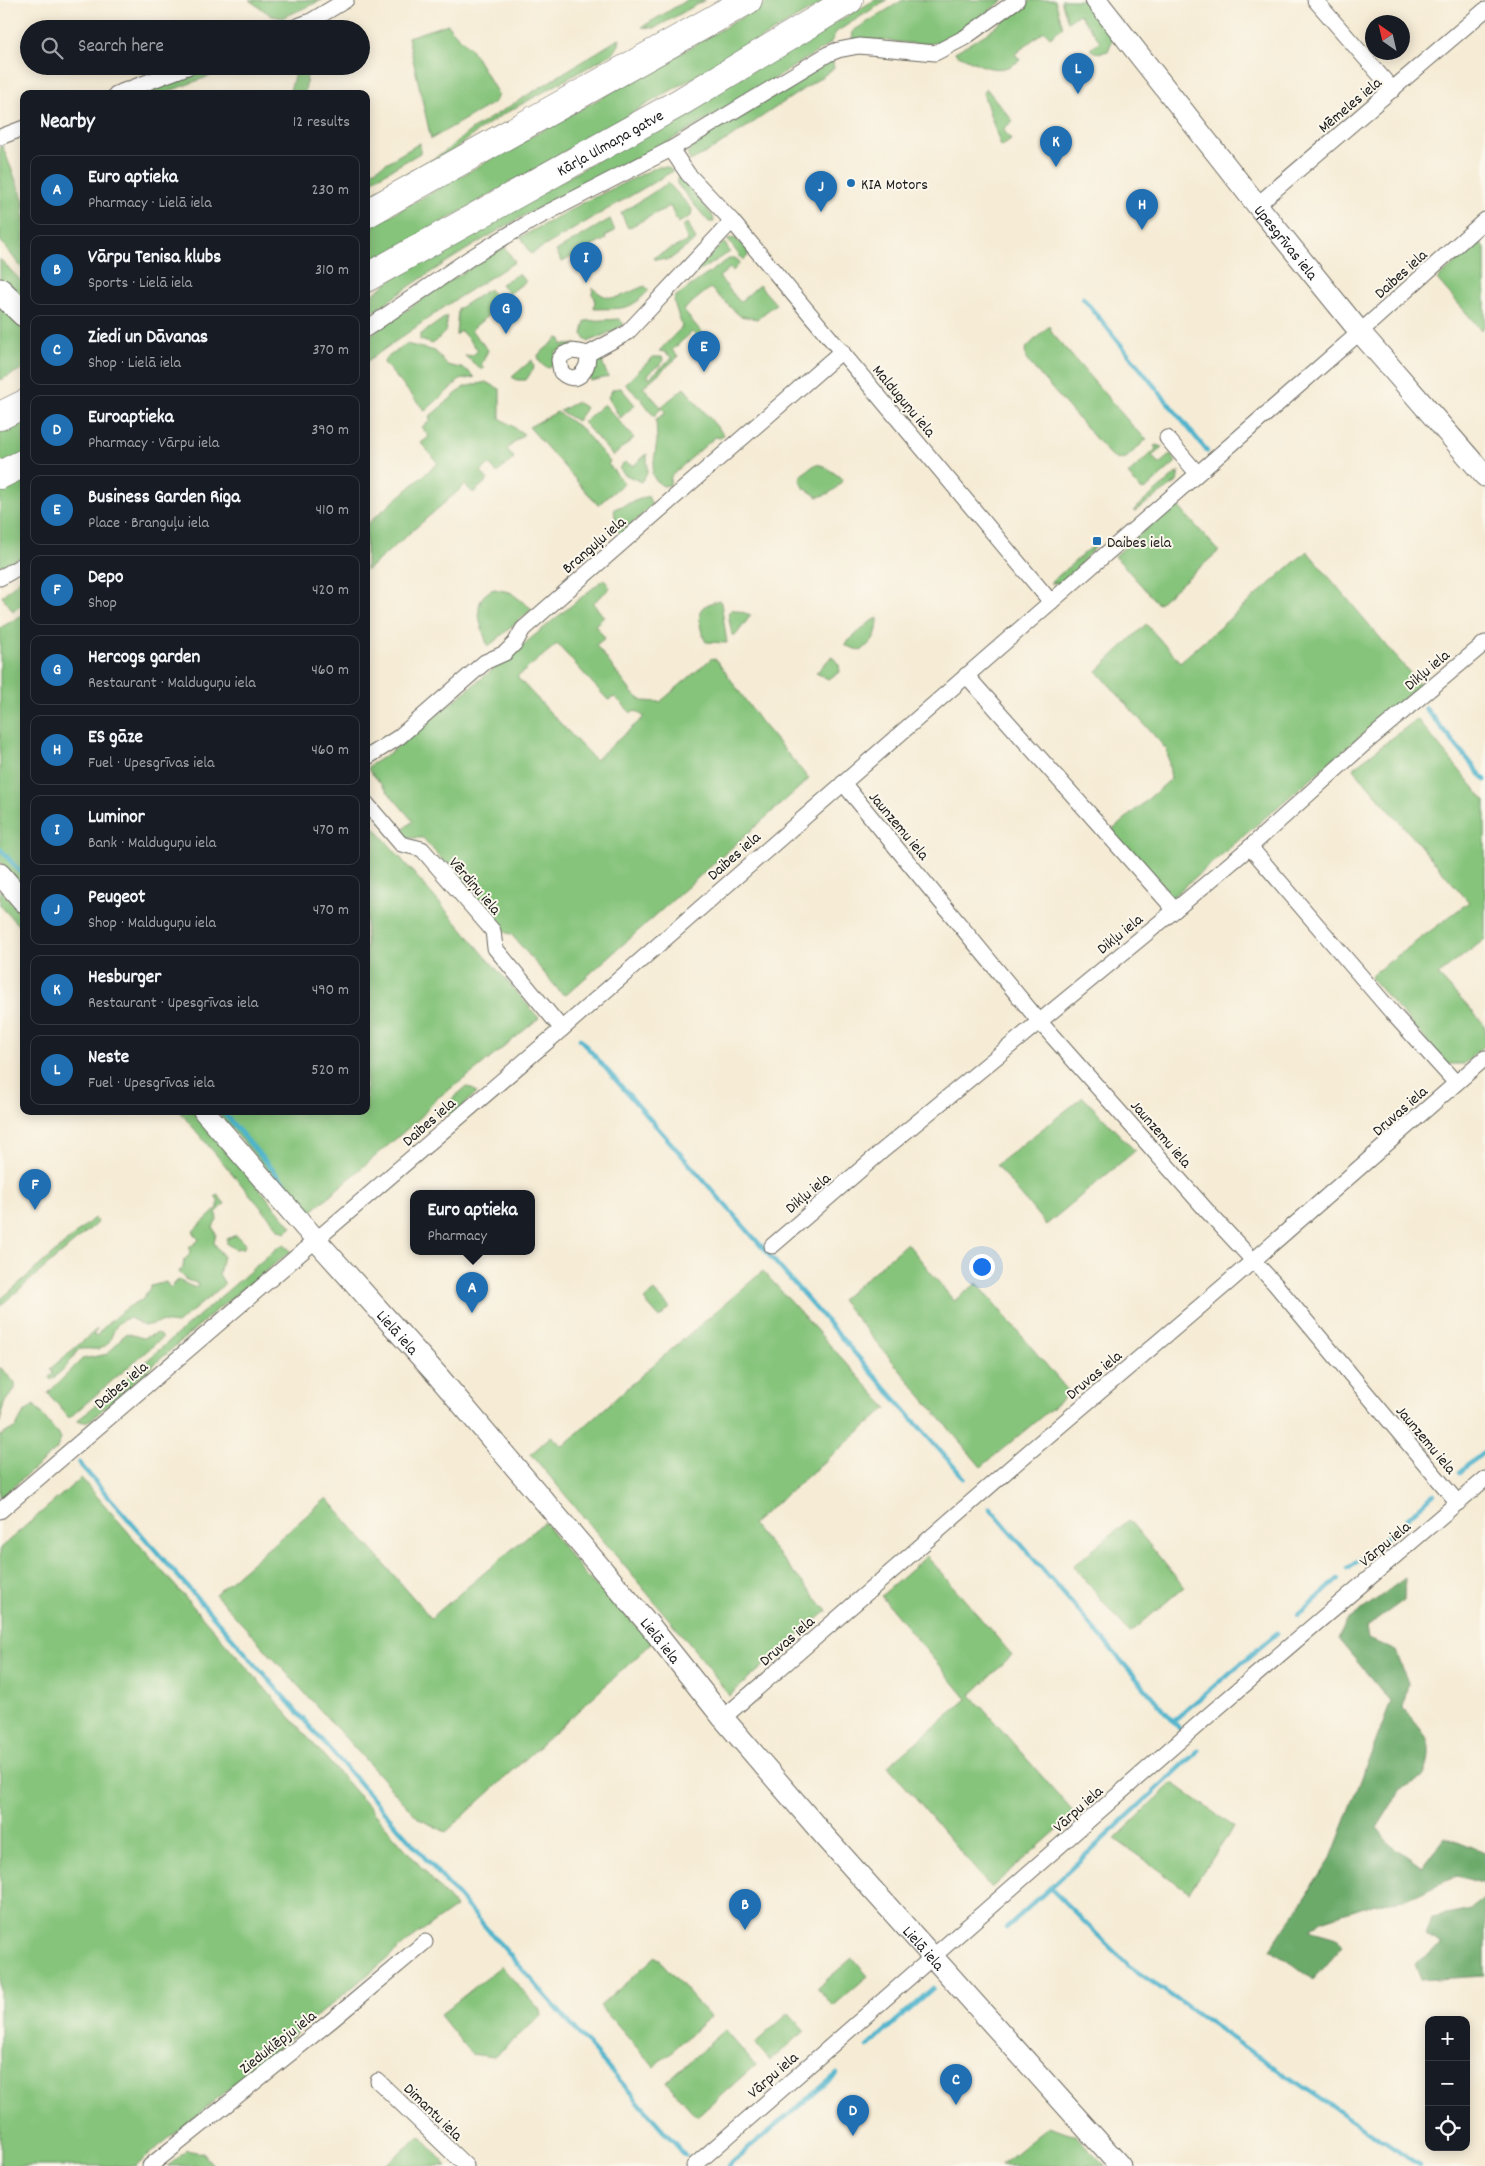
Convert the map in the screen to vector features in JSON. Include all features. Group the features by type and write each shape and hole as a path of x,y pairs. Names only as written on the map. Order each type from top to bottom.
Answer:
{"highway":[{"path":"370,212 748,0"},
{"name":"Kārļa Ulmaņa gatve","path":"370,276 679,103 849,0"},
{"path":"0,475 20,465"}],"main road":[{"path":"0,291 20,310"}],"street":[{"path":"313,20 346,0"},
{"path":"370,325 470,258 532,220 672,149 828,54 859,46 935,54 964,38 1017,0"},
{"name":"Upesgrīvas iela","path":"1096,0 1257,205 1360,332 1485,476"},
{"path":"1315,0 1393,90"},
{"name":"Mēmeles iela","path":"1257,205 1485,10"},
{"path":"127,90 166,75"},
{"path":"0,136 20,129"},
{"name":"Malduguņu iela","path":"672,149 688,174 732,221 1051,602"},
{"path":"588,354 628,333 732,221"},
{"name":"Daibes iela","path":"0,1511 562,1029 1197,473 1483,226"},
{"path":"370,287 405,256"},
{"name":"Branguļu iela","path":"370,756 399,738 485,662 500,656 510,648 523,629 842,351"},
{"path":"1167,438 1197,473"},
{"path":"0,578 20,566"},
{"name":"Dikļu iela","path":"772,1246 1039,1021 1250,847 1363,744 1485,643"},
{"path":"966,675 1175,910"},
{"name":"Jaunzemu iela","path":"843,783 1039,1021 1253,1261 1458,1503"},
{"name":"Vērdiņu iela","path":"370,808 402,844 422,850 493,931 494,948 562,1029"},
{"path":"1250,847 1396,1017 1456,1083"},
{"path":"0,874 20,897"},
{"name":"Druvas iela","path":"723,1718 1023,1457 1253,1261 1485,1058"},
{"name":"Lielā iela","path":"207,1115 462,1405 651,1627 723,1718 822,1832 1120,2166"},
{"name":"Vārpu iela","path":"694,2166 1209,1715 1485,1479"},
{"name":"Zieduklēpju iela","path":"150,2166 332,2020 425,1942"},
{"name":"Dimantu iela","path":"378,2081 466,2166"}],"green space":[{"path":"249,0 322,0 282,18 272,16"},
{"path":"687,0 705,0 655,28 642,27"},
{"path":"771,0 828,0 370,264 370,227 676,56"},
{"path":"875,0 887,0 836,32 830,44 706,120 501,229 446,262 370,314 370,297 392,279"},
{"path":"903,0 1004,0 957,33 936,42 926,44 871,39 852,40 853,31"},
{"path":"1031,0 1055,0 1063,27 1050,37 1044,31 1015,54 1020,60 1004,68 996,69 988,68 956,54 955,52 986,34"},
{"path":"1061,0 1086,0 1112,35 1108,51 1098,53 1090,49 1100,41 1079,14 1068,22"},
{"path":"448,24 471,49 498,94 495,102 431,139 408,37"},
{"path":"620,38 619,45 612,54 502,115 451,152 370,198 370,195 443,153 471,130"},
{"path":"832,60 834,68 823,76 715,148 690,161 687,153 699,140"},
{"path":"192,75 212,75 173,90 155,90"},
{"path":"294,75 307,75 305,90 290,90"},
{"path":"986,88 1013,121 1003,129 1011,140 1001,147 983,93"},
{"path":"420,143 420,153 370,182 370,173"},
{"path":"2,145 20,191 20,266 0,240 0,146"},
{"path":"657,167 667,167 673,171 531,254 521,237 581,204"},
{"path":"680,177 713,216 714,222 709,222 677,184 677,179"},
{"path":"668,183 692,209 691,216 678,223 670,206 628,228 621,213"},
{"path":"610,219 615,231 605,236 606,239 562,262 556,251"},
{"path":"688,223 696,240 669,260 654,259 654,257 688,241 682,226"},
{"path":"735,238 748,250 748,256 743,260 727,239"},
{"path":"724,242 730,252 688,278"},
{"path":"1480,242 1485,248 1485,326 1481,330 1437,279"},
{"path":"505,247 515,262 456,299 370,359 370,335 440,287"},
{"path":"730,258 735,258 740,262 733,271 730,268 719,277 740,302 759,285 776,304 757,319 740,316 710,288 683,310 704,335 699,339 692,332 672,350 678,357 643,387 661,407 684,388 724,435 720,438 715,437 671,476 670,485 663,486 656,481 652,474 657,441 656,419 666,413 662,408 654,416 641,399 625,384 653,357 662,357 664,360 648,375 649,378 672,358 665,352 659,351 682,327 674,302 675,297"},
{"path":"0,259 20,280 20,298 0,279"},
{"path":"518,274 526,281 509,294 501,284"},
{"path":"645,286 649,290 630,305 618,308 594,309 595,298 592,294 593,288 600,294 613,298"},
{"path":"489,289 496,298 493,301 498,307 471,330 488,350 481,366 484,367 482,370 465,356 473,355 478,350 461,331 456,335 458,309"},
{"path":"0,303 20,323 20,370 0,380"},
{"path":"447,316 446,331 433,344 420,340 420,335"},
{"path":"619,319 624,324 588,342 582,334 585,321"},
{"path":"1049,326 1052,333 1137,431 1147,439 1126,458 1118,460 1110,455 1026,359 1025,349"},
{"path":"558,338 561,339 562,345 577,344 556,352 552,366 549,368 540,362 538,355"},
{"path":"406,344 435,351 447,365 465,369 475,377 460,380 425,411 384,363 385,359"},
{"path":"598,357 601,359 608,377 591,381 589,377"},
{"path":"532,360 534,368 526,380 517,380 512,377"},
{"path":"486,382 500,389 500,418 524,434 507,449 514,458 497,473 489,464 481,472 488,480 473,493 465,485 370,568 370,522 438,463 421,443 429,437 422,427 431,420 429,417 464,387"},
{"path":"621,388 635,405 620,418 608,397 613,389"},
{"path":"576,402 586,408 577,421 560,411"},
{"path":"604,404 634,438 613,456 583,422"},
{"path":"557,412 582,429 610,462 608,464 624,483 598,505 529,427"},
{"path":"20,422 20,456 0,466 0,433"},
{"path":"1154,446 1163,447 1152,456 1159,464 1171,454 1176,462 1146,489 1141,490 1128,474 1156,449"},
{"path":"647,454 647,473 641,482 624,474 619,468 625,462 633,466"},
{"path":"816,464 824,466 843,479 832,491 818,497 804,488 800,480 801,475"},
{"path":"1179,471 1177,482 1134,512 1134,510"},
{"path":"20,475 20,557 0,569 0,485"},
{"path":"648,496 652,505 621,534 617,531 614,509"},
{"path":"1175,503 1219,551 1158,604 1115,556"},
{"path":"1095,544 1097,545 1067,579 1060,583 1050,583"},
{"path":"1307,551 1420,685 1170,899 1110,832 1171,779 1167,750 1097,671 1146,624 1180,662"},
{"path":"604,579 610,588 593,603 604,617 595,625 605,638 596,645 633,694 643,701 660,702 712,658 717,660 760,721 809,779 566,995 561,993 511,934 506,933 475,897 481,891 475,884 466,887 423,838 406,838 401,831 413,821 370,771 370,765 391,752","holes":["557,644 608,700 615,697 631,713 636,711 644,717 595,760 517,677"]},
{"path":"20,580 20,607 13,611 2,596"},
{"path":"494,589 510,592 532,609 488,647 480,622 479,606 481,599"},
{"path":"719,600 727,643 706,642 701,627 700,613 704,607"},
{"path":"732,609 751,615 736,635 732,635 728,613"},
{"path":"20,616 20,884 0,861 0,628"},
{"path":"878,618 874,637 861,651 844,645 870,622"},
{"path":"832,656 839,665 840,672 828,679 816,673"},
{"path":"1417,719 1485,801 1485,939 1438,975 1485,1025 1485,1045 1464,1064 1447,1064 1371,978 1373,974 1469,902 1353,768"},
{"path":"370,823 539,1018 475,1071 436,1099 421,1117 307,1215 220,1115 370,1115"},
{"path":"0,889 20,912 20,928 0,905"},
{"path":"466,1087 472,1088 477,1093 451,1116 445,1110 445,1105"},
{"path":"1083,1097 1135,1151 1046,1225 996,1165"},
{"path":"182,1115 196,1115 292,1227 286,1232 280,1230"},
{"path":"218,1195 225,1204 216,1213 217,1220 213,1227 216,1234 214,1243 223,1256 219,1274 225,1284 177,1324 161,1322 144,1326 130,1318 123,1320 116,1327 106,1345 99,1349 78,1350 66,1367 51,1380 49,1377 53,1373 50,1369 97,1329 93,1336 97,1336 110,1321 124,1310 142,1300 151,1286 166,1282 170,1288 178,1280 193,1287 198,1286 197,1283 186,1280 179,1271 183,1267 184,1260 190,1254 189,1248 199,1240 193,1231 218,1208 218,1200 215,1196"},
{"path":"94,1218 98,1222 0,1306 0,1300"},
{"path":"236,1235 245,1244 244,1248 235,1249 227,1244 227,1239"},
{"path":"907,1243 954,1301 977,1283 1070,1393 981,1467 841,1300"},
{"path":"284,1245 291,1251 213,1313 92,1419 85,1422 77,1421 278,1247"},
{"path":"763,1271 887,1408 752,1524 827,1611 729,1696 708,1666 531,1454 551,1436 563,1446 645,1372"},
{"path":"654,1291 670,1308 660,1318 644,1300"},
{"path":"126,1333 143,1338 158,1333 163,1337 69,1418 48,1393 82,1359 108,1354"},
{"path":"0,1367 15,1383 15,1389 4,1403 0,1423"},
{"path":"34,1405 61,1439 56,1450 0,1498 0,1436 16,1427 23,1414"},
{"path":"81,1478 456,1907 416,1935 135,2166 0,2166 0,1548"},
{"path":"327,1498 431,1618 544,1522 586,1576 653,1642 446,1832 419,1819 215,1594"},
{"path":"1129,1520 1184,1587 1130,1633 1073,1566"},
{"path":"927,1556 1012,1655 971,1695 1075,1814 991,1888 888,1766 967,1699 881,1596"},
{"path":"1405,1578 1404,1600 1367,1627 1369,1639 1396,1651 1408,1683 1403,1708 1427,1739 1429,1755 1424,1777 1401,1789 1377,1828 1387,1842 1422,1867 1445,1837 1485,1853 1485,1884 1457,1876 1407,1899 1375,1903 1322,1921 1309,1930 1337,1938 1343,1946 1313,1980 1271,1949 1331,1858 1391,1702 1338,1639 1347,1621"},
{"path":"1173,1783 1234,1827 1189,1892 1115,1839"},
{"path":"1485,1896 1485,1976 1421,1980 1415,1964 1442,1945 1425,1935 1431,1918 1471,1910"},
{"path":"656,1956 710,2017 654,2067 600,2006"},
{"path":"852,1958 868,1976 833,2006 817,1988"},
{"path":"501,1966 540,2010 541,2016 494,2057 471,2054 440,2015"},
{"path":"789,2013 805,2031 770,2061 755,2043"},
{"path":"725,2030 755,2065 697,2117 666,2082"},
{"path":"1049,2126 1075,2135 1106,2166 1000,2166"},
{"path":"420,2136 447,2166 384,2166"},
{"path":"187,2150 203,2153 214,2166 168,2166"}],"waterway":[{"path":"1083,298 1207,451"},
{"path":"1425,708 1485,780"},
{"path":"0,849 20,872"},
{"path":"580,1039 964,1478"},
{"path":"225,1115 298,1199"},
{"path":"1460,1472 1485,1451"},
{"path":"79,1463 685,2155"},
{"path":"1407,1518 1434,1494"},
{"path":"990,1508 1179,1728"},
{"path":"1348,1569 1398,1527"},
{"path":"1299,1615 1338,1579"},
{"path":"1173,1721 1277,1633"},
{"path":"1050,1888 1199,1750"},
{"path":"1006,1928 1050,1888 1129,1966 1420,2166"},
{"path":"867,2047 933,1988"},
{"path":"728,2166 837,2074"}],"place":[{"name":"Neste","path":"1078,94"},
{"name":"Hesburger","path":"1056,167"},
{"name":"KIA Motors","path":"851,183"},
{"name":"Peugeot","path":"821,212"},
{"name":"ES gāze","path":"1142,230"},
{"name":"Luminor","path":"586,283"},
{"name":"Hercogs garden","path":"506,334"},
{"name":"Business Garden Riga","path":"704,372"},
{"name":"Daibes iela","path":"1097,541"},
{"name":"Depo","path":"35,1210"},
{"name":"Euro aptieka","path":"472,1313"},
{"name":"Vārpu Tenisa klubs","path":"745,1930"},
{"name":"Ziedi un Dāvanas","path":"956,2105"},
{"name":"Euroaptieka","path":"853,2136"}]}
